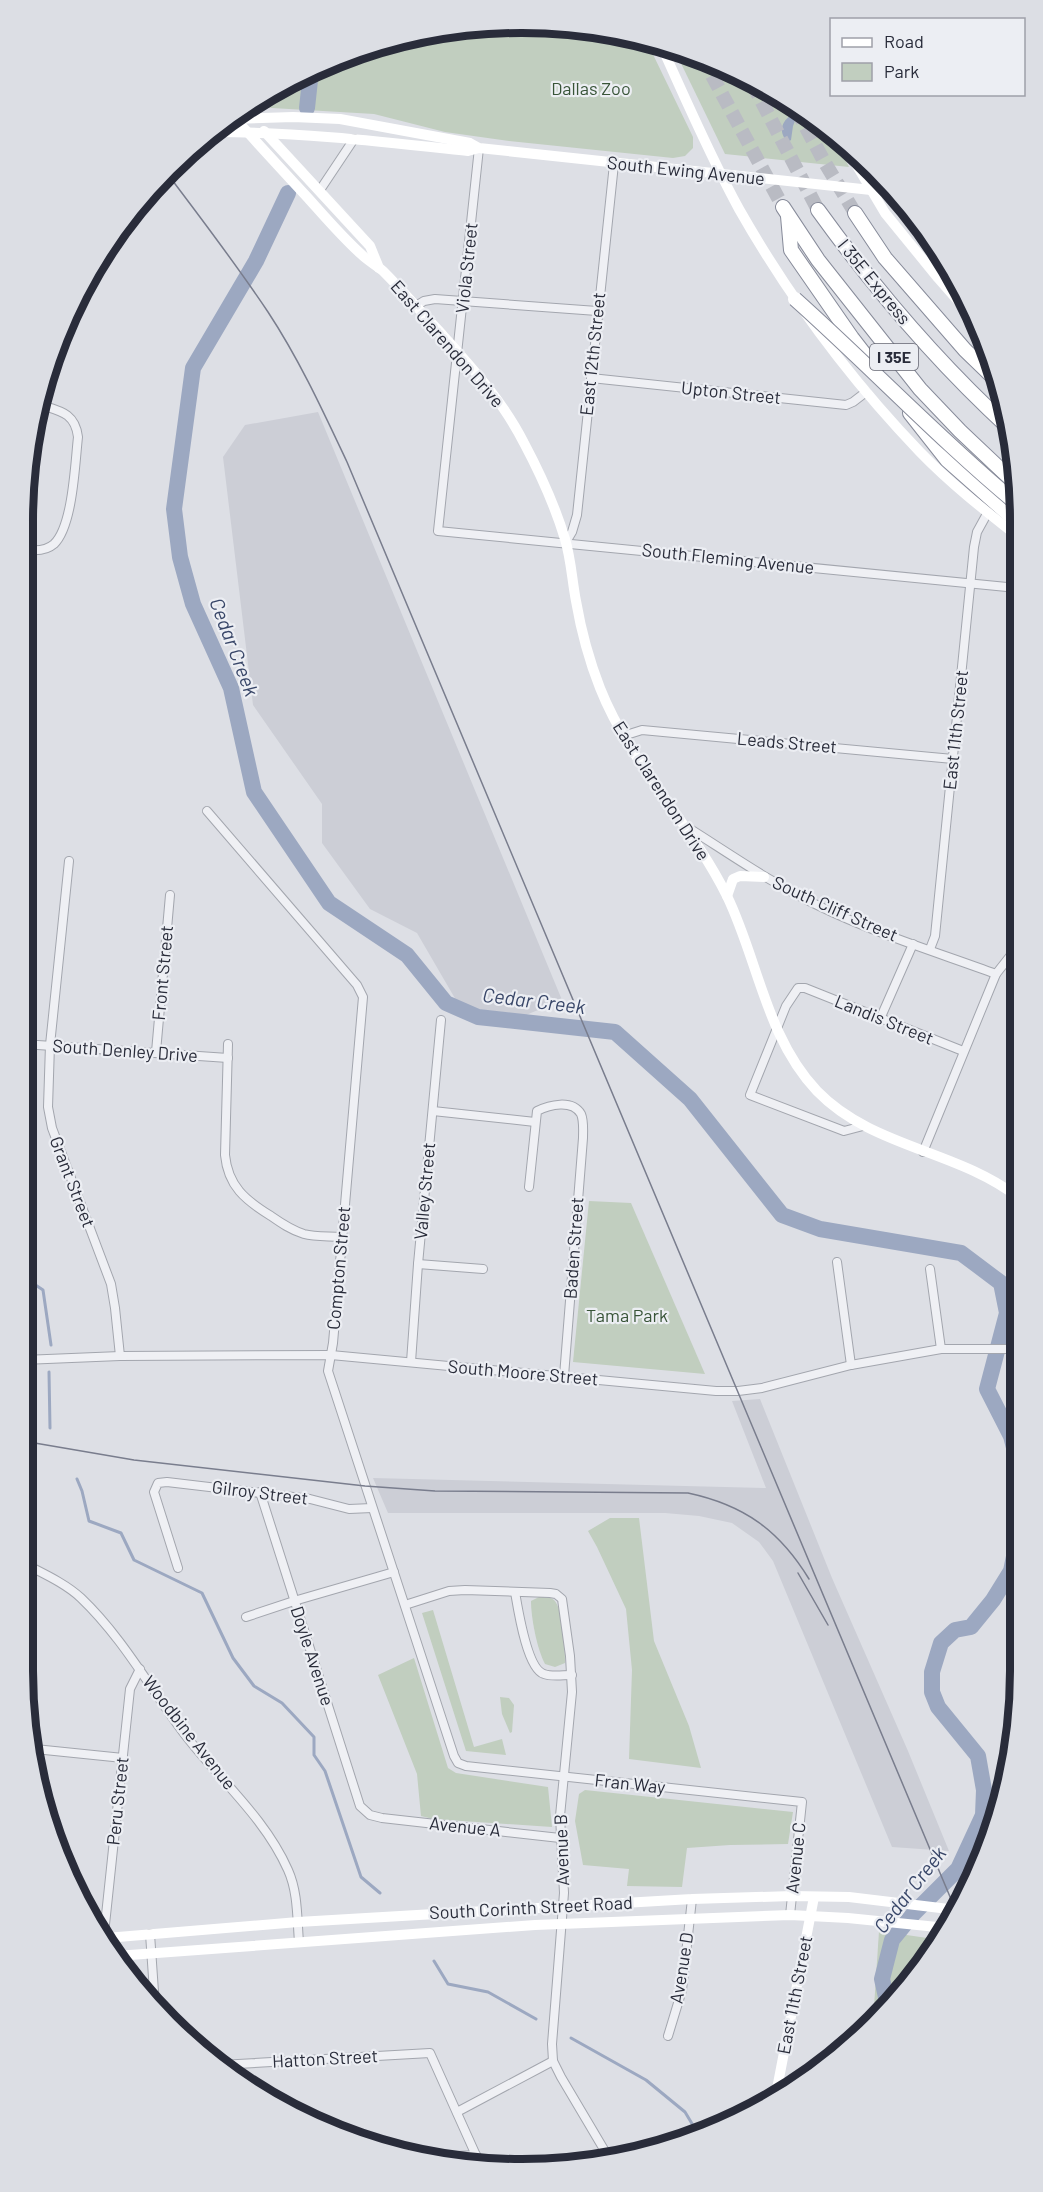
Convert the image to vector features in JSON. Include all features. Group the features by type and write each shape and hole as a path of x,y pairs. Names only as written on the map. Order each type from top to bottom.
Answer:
{"highway":[{"name":"I 35E Express","path":"818,210 894,310 963,386 999,419"},
{"name":"I 35E","path":"1008,476 920,389 818,260 785,211 791,250 852,338 947,460 1010,515"},
{"path":"855,213 885,258 965,350 986,369"},
{"path":"795,299 857,355 971,465 1009,497"}],"street":[{"path":"666,55 722,174 761,245 795,299 866,392 921,453 1010,530"},
{"name":"South Ewing Avenue","path":"247,118 340,119 470,143 479,148"},
{"name":"East Clarendon Drive","path":"250,118 266,132 370,246 380,268"},
{"name":"East Clarendon Drive","path":"240,122 341,234 363,256 380,268 458,352 506,411 523,439 554,508 566,542 576,603 587,649 600,687 623,736 684,824 727,896 777,1029 792,1058 813,1087 835,1109 863,1126 985,1177 1010,1192"},
{"path":"320,190 354,139 368,126 374,125"},
{"name":"South Ewing Avenue","path":"227,132 266,132 468,151 479,148 882,191"},
{"name":"Viola Street","path":"438,531 479,148"},
{"name":"East 12th Street","path":"566,542 577,515 614,164"},
{"path":"857,167 885,213 957,300"},
{"path":"416,306 424,301 435,299 597,311"},
{"name":"Upton Street","path":"591,378 846,405 866,392"},
{"path":"33,549 46,549 55,543 63,530 69,511 78,437 76,426 66,413 47,407"},
{"name":"East 11th Street","path":"930,949 935,936 975,540 988,512"},
{"name":"South Fleming Avenue","path":"438,531 1010,588"},
{"name":"Leads Street","path":"623,736 642,730 953,759"},
{"name":"Compton Street","path":"207,811 357,986 363,997 328,1371 458,1763"},
{"name":"South Cliff Street","path":"684,824 764,877 819,906 996,974"},
{"name":"Grant Street","path":"69,861 50,1046 48,1107 52,1128 111,1284 120,1356"},
{"path":"727,896 733,879 740,876 764,877"},
{"name":"Front Street","path":"156,1052 170,895"},
{"path":"880,1019 913,944"},
{"path":"922,1152 996,974 1010,956"},
{"name":"Landis Street","path":"777,1029 791,996 798,988 805,988 963,1051"},
{"name":"Valley Street","path":"411,1362 441,1020"},
{"path":"777,1029 750,1095 844,1131 863,1126"},
{"path":"228,1044 225,1155 227,1170 237,1189 253,1205 288,1228 305,1234 341,1237"},
{"name":"South Denley Drive","path":"33,1045 228,1058"},
{"name":"Baden Street","path":"535,1122 537,1111 547,1106 565,1105 574,1107 583,1120 564,1376"},
{"path":"433,1111 535,1122 529,1187"},
{"path":"837,1262 851,1365"},
{"path":"418,1264 483,1269"},
{"path":"930,1269 941,1349"},
{"name":"South Moore Street","path":"33,1360 120,1356 331,1355 716,1391 738,1391 762,1388 851,1365 941,1349 1010,1349"},
{"name":"Gilroy Street","path":"178,1568 154,1492 158,1483 260,1492 310,1499 348,1509 372,1508"},
{"name":"Doyle Avenue","path":"260,1492 360,1806 370,1815"},
{"name":"Woodbine Avenue","path":"33,1569 63,1585 89,1606 140,1669 193,1745 260,1823 288,1869 293,1885 299,1942"},
{"path":"246,1617 394,1572"},
{"path":"405,1605 449,1591 515,1592 518,1614 532,1663 544,1675 572,1675"},
{"name":"Avenue B","path":"515,1592 556,1594 562,1599 572,1675 572,1692 560,1816 563,1906 552,2044 553,2061 605,2152"},
{"name":"Peru Street","path":"106,1927 130,1689 140,1669"},
{"path":"39,1749 123,1758"},
{"name":"Fran Way","path":"458,1763 466,1766 802,1802"},
{"name":"Avenue C","path":"790,1915 802,1802"},
{"name":"Avenue A","path":"370,1815 561,1838"},
{"name":"East 11th Street","path":"777,2087 814,1897"},
{"name":"South Corinth Street Road","path":"111,1936 373,1917 692,1899 849,1897 948,1909"},
{"name":"Avenue D","path":"668,2036 682,1990 692,1899"},
{"name":"South Corinth Street Road","path":"125,1955 561,1923 689,1918 790,1915 877,1920 937,1927"},
{"path":"373,1917 374,1936"},
{"path":"150,1934 154,1993"},
{"name":"Hatton Street","path":"233,2064 430,2053 457,2112"},
{"path":"477,2157 457,2112 553,2061"}],"shaded area":[{"path":"318,412 562,1000 526,1015 460,1007 417,933 370,909 322,843 322,804 253,705 223,457 245,425"},
{"path":"760,1399 832,1578 949,1851 892,1847 773,1561 759,1542 732,1523 699,1516 665,1513 388,1513 373,1478 766,1488 732,1401"}],"green space":[{"name":"Dallas Zoo","path":"522,33 585,37 651,51 693,137 693,148 685,156 673,158 509,141 445,132 374,114 262,107 305,83 335,70 364,59 426,42 490,34"},
{"path":"679,59 738,83 793,115 842,152 849,167 725,154"},
{"name":"Tama Park","path":"589,1201 631,1203 705,1374 573,1362"},
{"path":"610,1518 639,1518 654,1641 689,1726 701,1768 629,1759 632,1670 626,1609 588,1531"},
{"path":"539,1597 554,1600 560,1611 565,1663 555,1667 545,1664 535,1633 531,1601"},
{"path":"433,1610 474,1747 502,1739 506,1755 466,1751 422,1613"},
{"path":"414,1658 448,1768 456,1773 548,1787 552,1827 433,1819 421,1816 417,1774 378,1675"},
{"path":"500,1697 509,1698 514,1705 512,1732 510,1733 502,1714"},
{"path":"585,1790 793,1812 788,1844 687,1848 682,1887 627,1886 629,1869 583,1865 575,1821 579,1794"},
{"path":"879,1931 930,1938 889,1993 874,2007"}],"water":[{"path":"791,116 796,117 791,140 788,142 782,130 784,122"}],"waterway":[{"name":"Cedar Creek","path":"307,108 310,81"},
{"name":"Cedar Creek","path":"288,193 256,261 193,368 174,509 180,557 193,604 231,688 254,792 329,903 407,955 446,1003 478,1017 615,1032 690,1099 782,1215 820,1229 961,1253 1001,1283 1007,1313 987,1389 1010,1434"},
{"path":"33,1283 43,1290 51,1345"},
{"path":"49,1372 50,1428"},
{"path":"77,1479 89,1521 121,1533 134,1560 202,1593 233,1658 254,1686 282,1703 314,1737 314,1755 325,1771 361,1877 380,1893"},
{"name":"Cedar Creek","path":"886,1996 882,1979 892,1940 914,1913 958,1869 983,1815 984,1790 978,1756 938,1707 932,1692 932,1672 941,1643 955,1630 971,1627 993,1600 1010,1573"},
{"path":"434,1961 448,1984 488,1992 536,2019"},
{"path":"571,2038 646,2080 685,2112 694,2127"}],"tunnel":[{"path":"709,71 783,207"},
{"path":"757,93 818,210"},
{"path":"803,122 855,213"}],"tram line":[{"path":"172,180 256,294 279,330 310,386 347,462 952,1902"},
{"path":"33,1443 134,1460 365,1486 435,1491 688,1493 726,1505 758,1522 785,1547 809,1579"},
{"path":"798,1573 828,1625"}]}
